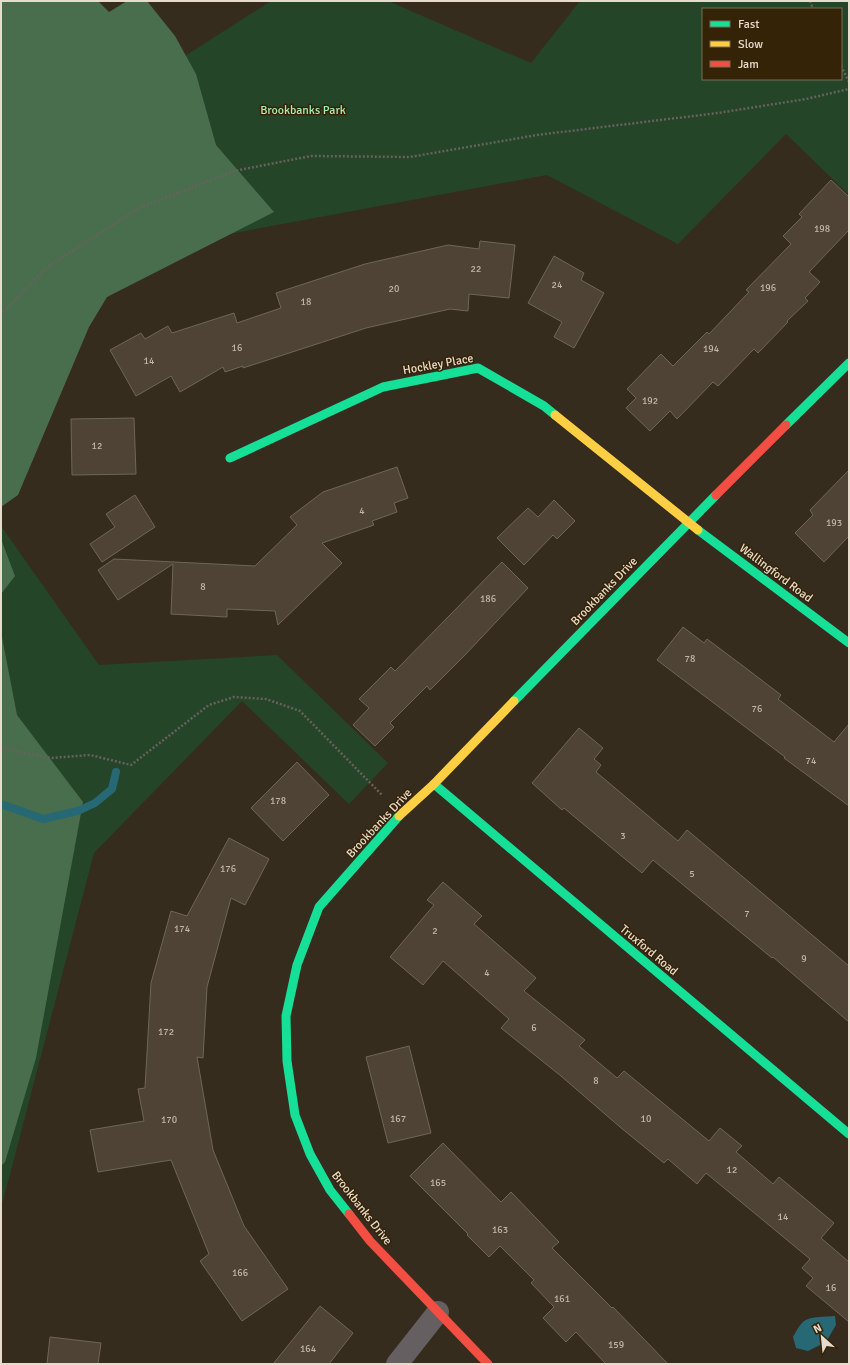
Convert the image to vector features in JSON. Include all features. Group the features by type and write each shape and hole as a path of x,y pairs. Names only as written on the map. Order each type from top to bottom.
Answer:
{"street":[{"name":"Brookbanks Drive","path":"488,1364 370,1241 330,1190 310,1154 295,1115 287,1061 286,1016 297,965 320,907 400,815 434,784 688,522 849,363"},
{"name":"Hockley Place","path":"230,458 383,387 478,368 544,406 688,522"},
{"name":"Wallingford Road","path":"688,522 849,643"},
{"name":"Truxford Road","path":"434,784 849,1134"},
{"path":"397,1364 438,1312"}],"path":[{"path":"842,68 849,82"},
{"path":"1,315 46,268 139,208 234,171 311,156 410,157 537,135 718,113 806,99 849,89"},
{"path":"1,747 9,750 51,758 90,755 131,765 209,705 234,697 266,699 300,711 400,815"}],"green space":[{"path":"1,1 98,1 109,12 127,1 147,1 175,36 196,74 216,145 274,212 107,297 89,327 18,495 1,507"},
{"name":"Brookbanks Park","path":"271,1 388,1 531,63 580,1 849,1 849,195 786,134 678,244 547,175 169,245 68,131"},
{"path":"1,526 99,665 277,655 388,763 349,804 242,701 94,853 3,1201 1,1202"},
{"path":"1,539 15,576 1,594"},
{"path":"1,632 17,715 83,802 36,1058 5,1162 1,1166"}],"water":[{"path":"835,1316 836,1325 826,1342 808,1351 796,1348 793,1337 804,1321 815,1317"}],"building":[{"path":"831,180 849,197 849,230 809,272 820,282 805,298 808,301 787,321 788,322 758,353 754,349 718,386 713,382 677,419 670,411 650,431 626,408 636,398 627,389 661,354 673,366 707,332 709,334 749,292 746,290 791,244 783,236 802,217 799,214"},
{"path":"480,241 515,245 509,298 469,294 468,311 450,309 366,328 243,368 243,366 225,372 223,367 180,392 171,376 136,396 110,350 141,333 145,339 168,326 172,333 234,313 237,323 281,308 276,293 365,264 448,245 479,249"},
{"path":"554,256 584,273 581,280 604,293 574,348 554,337 562,322 528,303"},
{"path":"134,418 136,474 72,475 71,419"},
{"path":"397,467 408,498 394,503 397,512 372,521 374,525 322,543 342,563 278,625 275,611 227,609 227,617 171,614 173,564 118,600 98,570 114,559 255,566 297,525 290,517 323,492"},
{"path":"849,470 849,536 824,562 795,533 813,515 810,510"},
{"path":"135,495 155,527 102,562 90,544 115,527 106,514"},
{"path":"554,500 575,521 557,539 553,535 524,565 497,538 528,508 538,517"},
{"path":"502,562 528,588 430,690 427,686 390,723 394,727 375,746 353,725 369,708 359,699 391,667 395,671"},
{"path":"683,627 704,643 707,639 747,669 781,695 778,699 834,742 849,724 849,806 657,660"},
{"path":"579,728 603,748 594,759 601,765 596,772 678,841 687,830 849,966 849,1022 773,957 772,958 653,860 642,873 564,808 562,810 532,783"},
{"path":"297,762 329,795 283,841 251,808"},
{"path":"229,838 269,859 245,905 231,898 207,987 203,1058 197,1057 213,1150 244,1226 288,1289 242,1321 200,1261 209,1254 171,1160 98,1172 90,1130 144,1121 138,1089 145,1088 151,983 171,911 187,916"},
{"path":"443,882 482,916 474,924 536,978 524,991 585,1040 579,1046 617,1078 624,1071 709,1141 720,1128 742,1146 736,1152 773,1184 779,1177 834,1223 821,1238 849,1262 849,1322 806,1286 813,1278 802,1268 810,1259 706,1173 697,1184 668,1159 664,1163 561,1076 501,1028 509,1019 443,961 423,985 390,957 434,905 427,900"},
{"path":"409,1046 431,1133 388,1143 366,1057"},
{"path":"443,1143 501,1202 511,1192 559,1242 552,1248 612,1308 613,1307 668,1364 606,1364 576,1332 566,1342 543,1318 554,1307 531,1283 534,1280 500,1246 489,1257 410,1176"},
{"path":"320,1306 353,1333 329,1364 273,1364"},
{"path":"50,1337 101,1343 98,1364 47,1364"}],"waterway":[{"path":"1,805 43,819 78,811 95,803 112,789 116,772"}],"traffic: fast":[{"path":"786,425 849,363"},
{"path":"230,458 383,387 478,368 544,406 555,415"},
{"path":"514,701 716,495"},
{"path":"698,530 849,643"},
{"path":"434,784 849,1134"},
{"path":"349,1214 330,1190 310,1154 295,1115 287,1061 286,1016 297,965 319,907 399,816"}],"traffic: slow":[{"path":"555,415 698,530"},
{"path":"399,816 434,784 514,701"}],"traffic: jam":[{"path":"716,495 786,425"},
{"path":"349,1214 370,1241 488,1364"}]}
